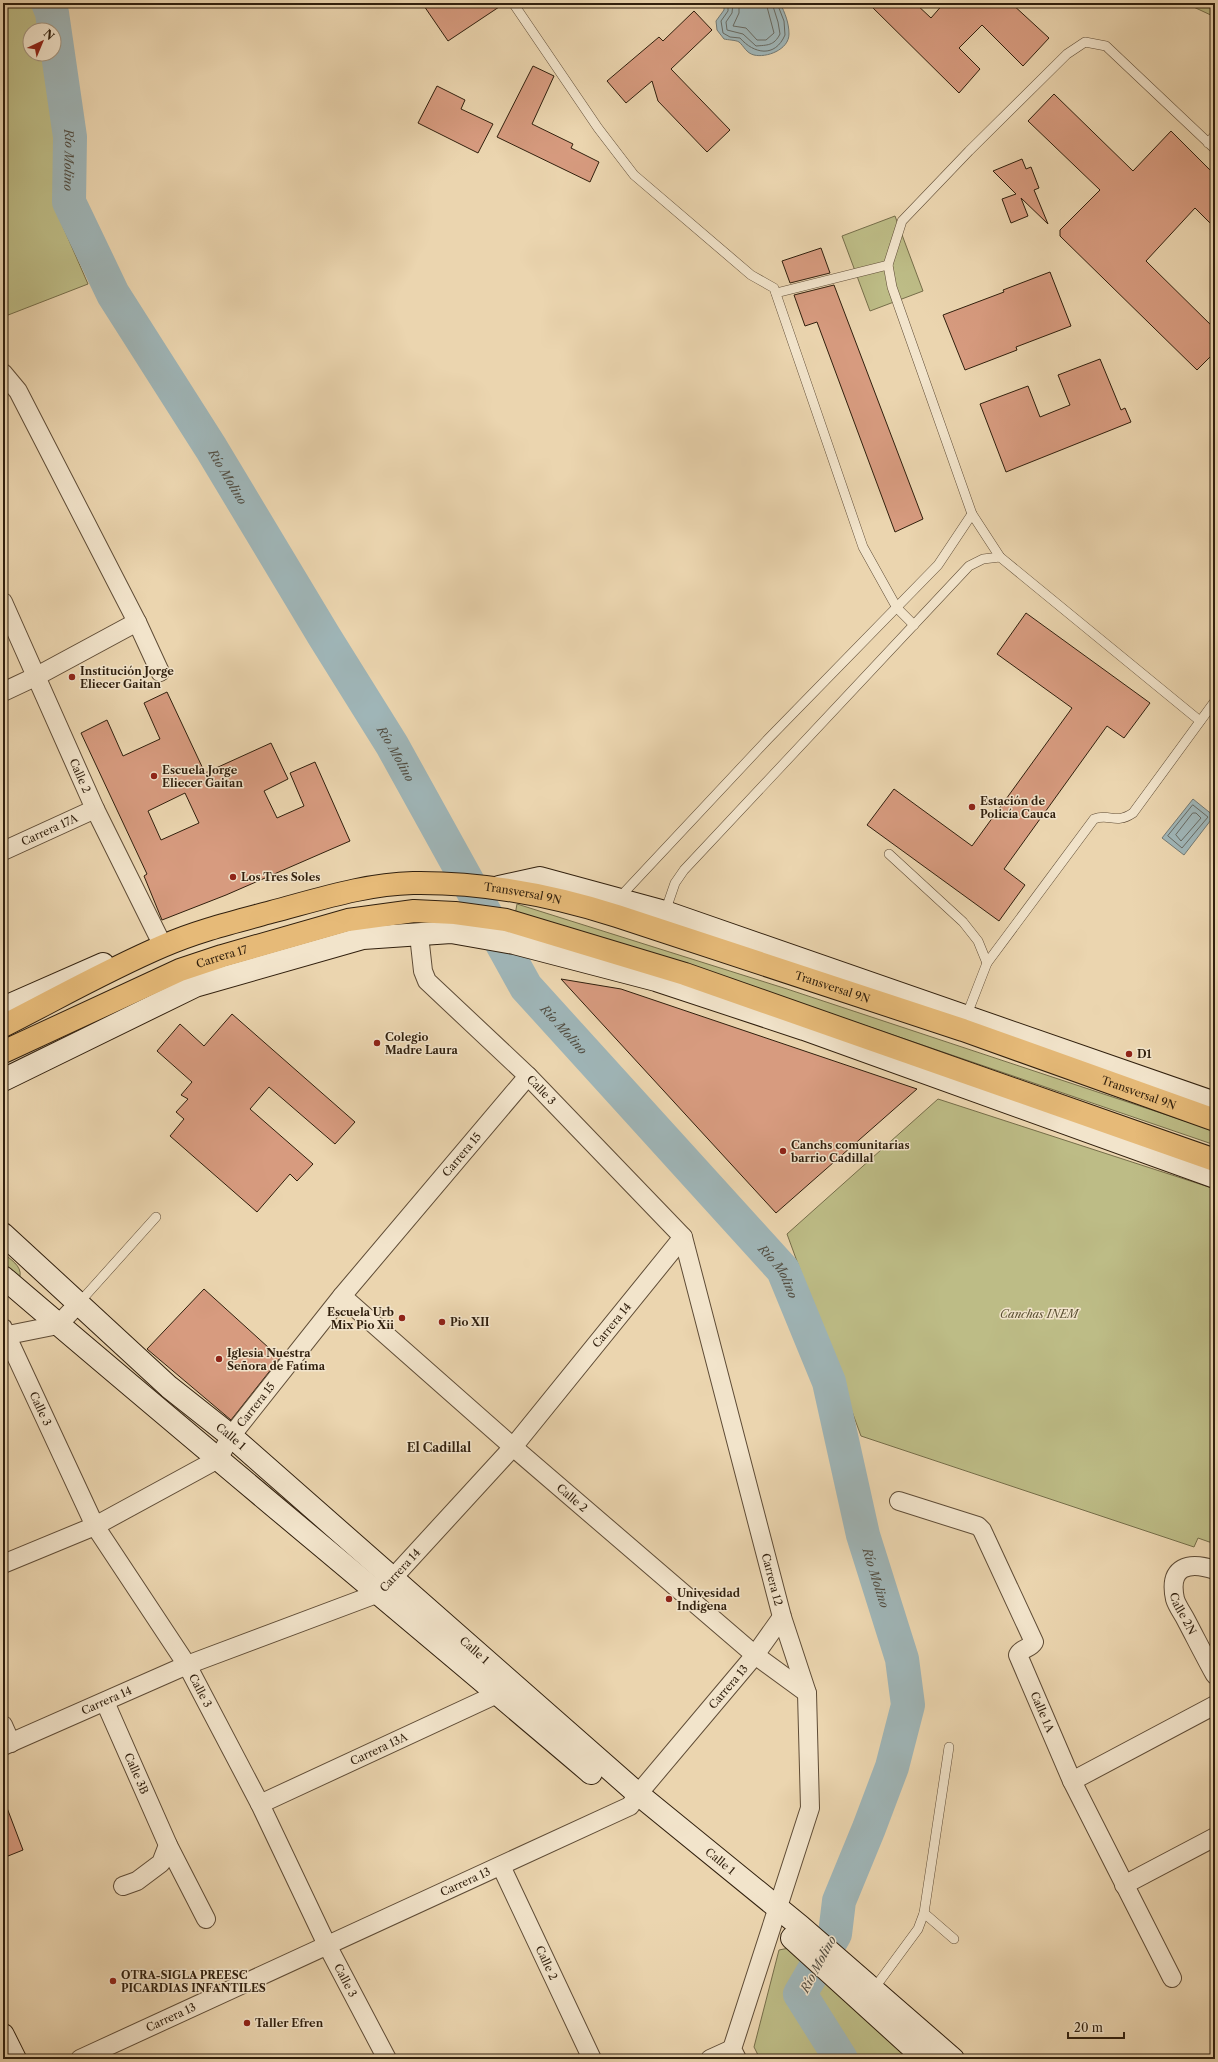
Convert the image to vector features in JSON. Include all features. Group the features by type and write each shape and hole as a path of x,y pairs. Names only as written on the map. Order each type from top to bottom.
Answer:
{"main road":[{"path":"499,887 540,878 665,912 965,1023 1215,1103"},
{"name":"Transversal 9N","path":"163,946 213,928 347,892 412,883 499,887 586,906 965,1023 1215,1120"},
{"name":"Carrera 17","path":"3,1052 180,970 222,956 348,920 414,911 453,922"},
{"path":"453,922 506,920 685,974 1215,1160"},
{"path":"453,922 514,943 656,980 804,1029 1215,1177"},
{"name":"Carrera 17","path":"3,1080 195,986 363,938 419,935 453,922"},
{"path":"3,1008 149,943 163,946"},
{"path":"3,1026 163,946"},
{"path":"776,1007 804,1029"},
{"name":"Calle 1","path":"3,1234 169,1387 231,1436 386,1586 634,1800 796,1931 869,1995 953,2059"},
{"name":"Calle 1","path":"3,1277 58,1325 218,1458 386,1586"},
{"name":"Calle 1","path":"869,1995 925,2059"},
{"path":"3,2035 15,2059"}],"street":[{"path":"3,373 18,391 137,622 160,672"},
{"name":"Calle 2","path":"3,602 95,808 163,946"},
{"path":"3,692 37,676 137,622"},
{"name":"Carrera 17A","path":"3,851 95,808"},
{"name":"Calle 3","path":"419,935 423,971 427,981 528,1076 683,1237"},
{"name":"Carrera 15","path":"218,1458 231,1436 342,1296 528,1076"},
{"name":"Carrera 14","path":"7,1745 187,1665 386,1586 513,1447 683,1237"},
{"name":"Carrera 12","path":"683,1237 782,1617 807,1693 810,1808 774,1914"},
{"name":"Calle 2","path":"342,1296 513,1447 755,1655 807,1693"},
{"path":"4,1333 58,1325 78,1304"},
{"name":"Calle 3","path":"4,1333 96,1526 187,1665 260,1804 326,1945 387,2059"},
{"path":"3,1564 96,1526 218,1458"},
{"name":"Calle 1A","path":"899,1501 978,1526 982,1530 1034,1642 1031,1646 1020,1651 1018,1655 1072,1781 1172,1978"},
{"name":"Calle 2N","path":"1215,1570 1203,1566 1189,1565 1178,1571 1174,1583 1176,1600 1215,1675"},
{"name":"Carrera 13","path":"80,2059 501,1866 634,1800 755,1655 782,1617"},
{"name":"Carrera 13A","path":"260,1804 506,1690"},
{"name":"Calle 3B","path":"105,1702 168,1845 206,1919"},
{"path":"1072,1781 1215,1705"},
{"path":"3,1725 7,1745"},
{"path":"1124,1885 1215,1837"},
{"path":"123,1886 137,1881 161,1863 168,1845"},
{"name":"Calle 2","path":"501,1866 592,2059"},
{"path":"710,2059 734,2054 774,1914"}],"lane":[{"path":"513,3 598,128 634,175 751,275 770,285 776,293 863,548 896,608 914,625"},
{"path":"1200,721 1000,557 972,514 892,287 888,264 902,221 969,151 1067,54 1086,42 1106,46 1215,149"},
{"path":"1208,142 1215,135"},
{"path":"776,293 888,264"},
{"path":"617,900 777,730 938,565 972,514"},
{"path":"665,912 676,883 684,870 969,566 983,559 1000,557"},
{"path":"965,1023 987,963 1094,819 1100,817 1118,820 1133,813 1215,701"},
{"path":"889,854 963,922 978,941 987,963"},
{"path":"78,1304 156,1218"},
{"path":"869,1995 918,1929 924,1913 949,1747"},
{"path":"924,1913 954,1938"}],"green space":[{"path":"3,3 34,3 40,22 22,22 22,62 45,62 55,124 54,206 88,284 3,317"},
{"path":"1185,3 1215,3 1215,17"},
{"path":"895,216 923,291 870,311 842,236"},
{"path":"517,904 787,989 1215,1131 1215,1145 782,997 515,915"},
{"name":"Canchas INEM","path":"938,1099 1215,1189 1215,1544 1198,1538 1194,1547 861,1436 787,1234"},
{"path":"3,1253 17,1266 20,1276 16,1278 3,1270"},
{"path":"789,1948 913,2059 760,2059 754,2047 779,1950"}],"water":[{"path":"724,3 780,3 784,11 789,30 788,40 776,52 759,56 749,53 738,41 724,39 717,30 716,21 724,10"},
{"path":"1193,799 1214,816 1184,855 1162,838"}],"building":[{"path":"422,3 505,3 448,41"},
{"path":"868,3 915,3 931,18 944,3 1011,3 1049,38 1023,66 982,25 959,48 980,69 959,93"},
{"path":"694,11 712,30 671,69 730,130 707,152 658,101 652,81 626,103 607,81 659,37 663,41"},
{"path":"533,66 554,76 532,124 573,144 571,148 599,162 590,182 497,137"},
{"path":"437,86 465,100 461,109 493,124 478,153 418,123"},
{"path":"1054,94 1133,171 1171,131 1215,175 1215,228 1195,208 1146,261 1215,329 1215,352 1197,370 1060,236 1060,230 1100,190 1028,121"},
{"path":"1022,159 1026,169 1031,167 1039,188 1034,190 1048,224 1021,198 1028,216 1011,223 1002,199 1016,194 993,171"},
{"path":"821,248 830,273 790,283 782,261"},
{"path":"1050,272 1071,326 1016,347 1017,350 965,370 943,315 1004,292 1003,290"},
{"path":"834,285 923,519 895,532 817,322 805,326 794,295"},
{"path":"1100,359 1121,410 1125,408 1131,422 1006,472 980,404 1028,386 1040,417 1070,405 1058,375"},
{"path":"1026,613 1150,703 1124,738 1107,726 1004,869 1025,885 999,921 867,825 894,789 972,846 1072,708 997,654"},
{"path":"167,692 205,773 271,743 288,779 264,791 277,818 304,806 290,773 315,762 350,841 226,895 162,920 144,876 147,874 81,733 107,720 123,756 160,739 144,703","holes":["185,793 199,823 161,840 148,811"]},
{"name":"Canchs comunitarias barrio Cadillal","path":"561,979 621,989 917,1089 776,1213"},
{"path":"232,1014 355,1122 335,1144 269,1087 250,1109 313,1164 297,1181 290,1174 257,1212 170,1136 184,1119 176,1112 188,1099 181,1095 192,1082 157,1051 180,1024 204,1046"},
{"name":"Iglesia Nuestra Señora de Fatima","path":"204,1289 280,1358 231,1420 147,1349"},
{"path":"4,1800 23,1850 3,1858 3,1801"}],"waterway":[{"name":"Río Molino","path":"48,3 52,13 70,137 69,202 113,294 211,448 324,636 392,745 526,987 783,1270 829,1382 863,1535 902,1659 908,1705 892,1767 839,1901 835,1934 800,1994 841,2059"}],"place":[{"name":"Institución Jorge Eliecer Gaitan","path":"72,677"},
{"name":"Escuela Jorge Eliecer Gaitan","path":"154,776"},
{"name":"Estación de Policía Cauca","path":"972,807"},
{"name":"Los Tres Soles","path":"233,877"},
{"name":"Colegio Madre Laura","path":"377,1043"},
{"name":"D1","path":"1129,1054"},
{"name":"Canchs comunitarias barrio Cadillal","path":"783,1151"},
{"name":"Escuela Urb Mix Pio Xii","path":"402,1318"},
{"name":"Pio XII","path":"442,1322"},
{"name":"Iglesia Nuestra Señora de Fatima","path":"219,1359"},
{"name":"Univesidad Indígena","path":"669,1599"},
{"name":"OTRA-SIGLA PREESC PICARDIAS INFANTILES","path":"113,1981"},
{"name":"Taller Efren","path":"247,2023"}],"district":[{"name":"El Cadillal","path":"439,1447"}]}
